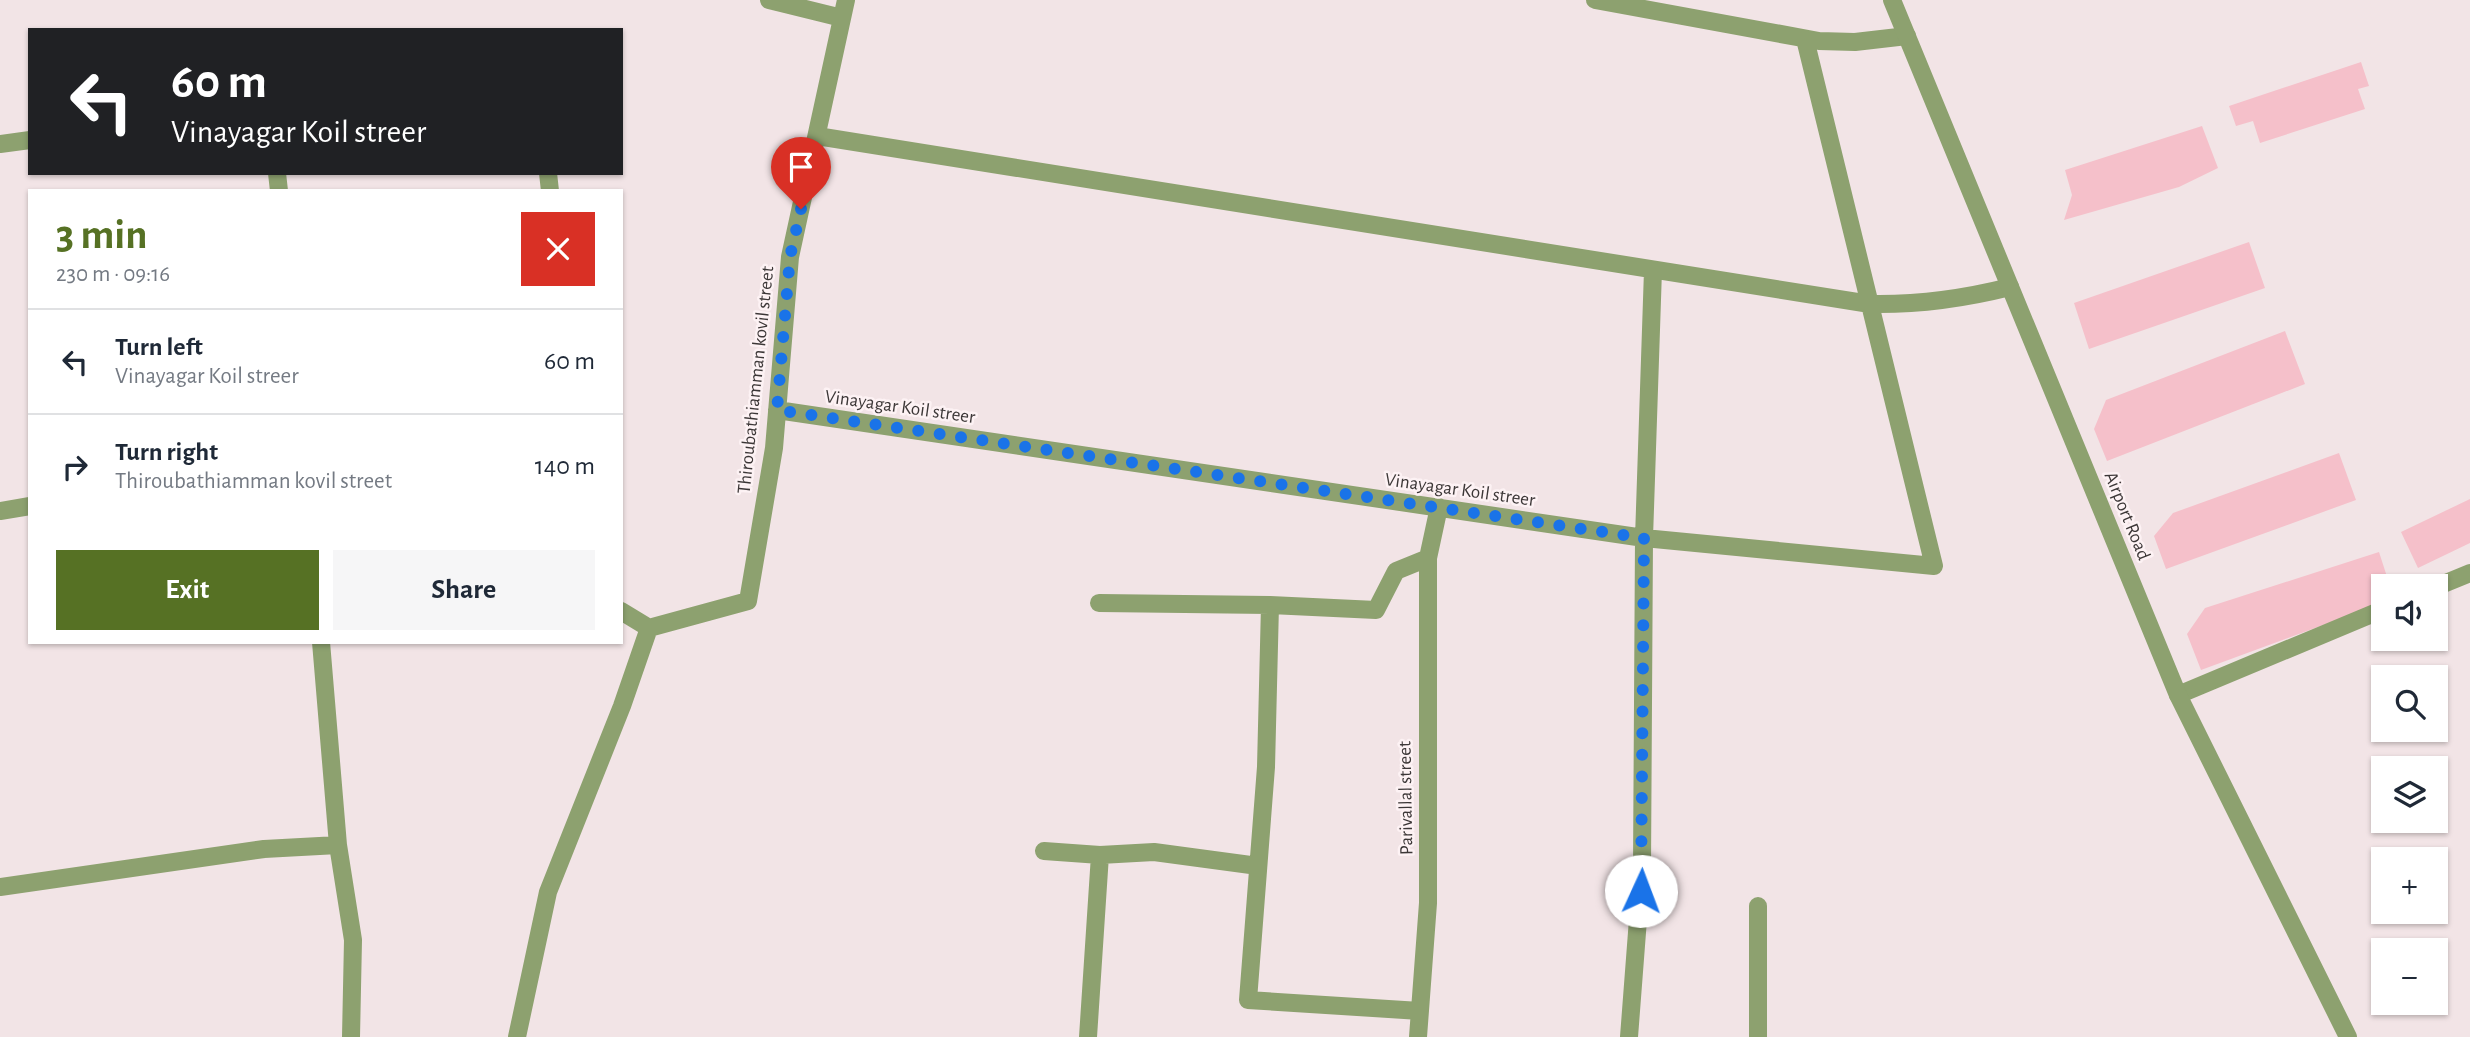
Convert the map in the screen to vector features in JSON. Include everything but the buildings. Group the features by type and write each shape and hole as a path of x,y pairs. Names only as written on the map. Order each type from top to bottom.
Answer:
{"street":[{"path":"769,0 842,18"},
{"name":"Thiroubathiamman kovil street","path":"649,628 748,600 777,410 790,257 846,0"},
{"path":"1595,0 1805,39 1856,42 1907,36"},
{"name":"Airport Road","path":"1892,0 2178,695 2348,1037"},
{"path":"1805,39 1870,304"},
{"path":"817,136 1870,304 1915,305 1953,301 2010,287"},
{"path":"0,144 28,140"},
{"path":"1629,1037 1642,867 1644,538 1653,270"},
{"name":"Vinayagar Koil streer","path":"777,410 1644,538 1934,566 1870,304"},
{"path":"0,511 28,506"},
{"name":"Parivallal street","path":"1418,1037 1428,903 1428,558 1439,508"},
{"path":"1099,603 1270,605 1376,610 1396,571 1428,558"},
{"path":"2448,582 2470,573"},
{"path":"1270,605 1266,766 1248,1000 1420,1011"},
{"path":"517,1037 548,892 622,706 649,628 623,612"},
{"path":"2178,695 2371,614"},
{"path":"321,644 338,845 353,940 351,1037"},
{"path":"0,887 264,849 338,845"},
{"path":"1044,851 1100,855 1154,852 1258,866"},
{"path":"1088,1037 1100,855"},
{"path":"1758,906 1758,1037"}],"route":[{"path":"801,209 790,257 777,410 1644,538 1641,891"}]}
